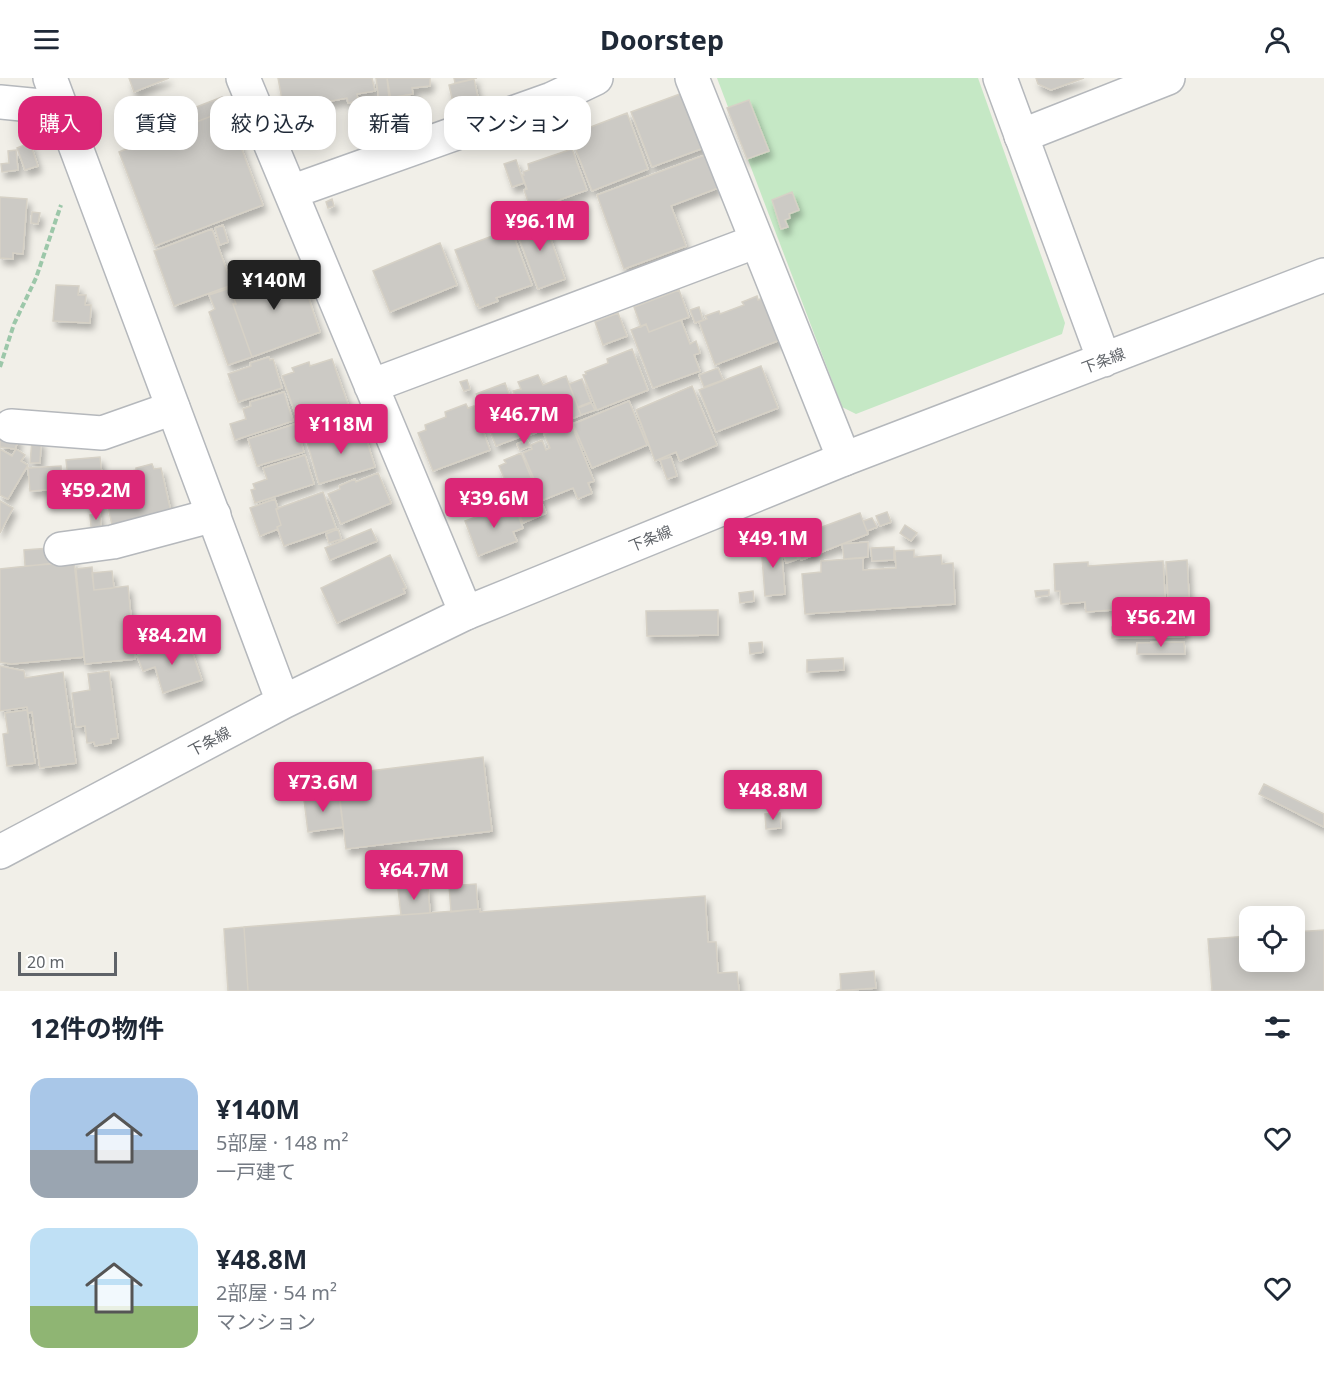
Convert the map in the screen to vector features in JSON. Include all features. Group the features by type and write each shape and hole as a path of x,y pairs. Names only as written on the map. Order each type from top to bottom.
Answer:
{"street":[{"path":"243,78 466,613"},
{"path":"291,192 552,99 596,78"},
{"path":"692,78 844,459"},
{"path":"1000,78 1104,360"},
{"path":"1021,136 1168,78"},
{"path":"0,102 56,93 283,702"},
{"path":"371,386 757,241"},
{"name":"下条線","path":"0,852 283,702 466,613 844,459 1324,275"},
{"path":"11,426 102,433 173,408"},
{"path":"61,549 113,542 214,515"}],"path":[{"path":"0,367 14,324 36,278 62,202"}],"green space":[{"path":"717,78 978,78 1065,323 1062,334 856,414 842,407"}],"building":[{"path":"129,78 169,78 134,92"},
{"path":"278,78 372,78 375,91 348,96 348,103 347,98 336,100 336,96 281,96"},
{"path":"376,78 387,78 390,96 378,96"},
{"path":"387,78 430,78 430,86 412,88 413,94 389,96"},
{"path":"454,78 477,78 455,83"},
{"path":"1036,78 1084,78 1051,90 1038,84"},
{"path":"474,79 478,96 452,96 449,85"},
{"path":"688,91 709,146 652,167 631,112"},
{"path":"749,100 769,151 747,159 727,108"},
{"path":"210,102 210,117 198,121 198,106"},
{"path":"627,113 648,169 592,191 576,150 591,150 591,127"},
{"path":"210,117 210,150 242,150 263,205 155,246 119,152 124,150 198,150 198,121"},
{"path":"17,148 18,150 32,150 38,166 25,170"},
{"path":"16,150 18,170 2,172 1,164 9,163 8,151"},
{"path":"572,150 587,190 531,210 522,175 524,175 523,172 529,170 528,164"},
{"path":"705,155 718,188 671,206 686,246 624,269 597,195"},
{"path":"516,160 524,183 512,187 504,164"},
{"path":"792,192 799,210 789,214 790,218 785,220 788,227 781,229 772,200"},
{"path":"0,197 27,199 23,254 13,253 13,259 0,258"},
{"path":"332,199 334,206 328,208 326,202"},
{"path":"32,212 40,213 38,224 31,223"},
{"path":"542,215 565,279 538,289 514,225"},
{"path":"223,225 228,242 220,245 215,228"},
{"path":"212,229 232,285 174,306 154,251"},
{"path":"511,229 532,285 496,298 498,301 479,308 455,250"},
{"path":"440,243 457,285 390,312 373,271"},
{"path":"294,264 303,288 305,287 320,332 252,357 233,304 236,304 230,288"},
{"path":"236,266 239,275 233,277 230,269"},
{"path":"56,285 79,286 78,295 86,295 85,305 91,305 90,323 53,321"},
{"path":"230,288 236,304 233,304 252,357 228,365 209,312 215,309 209,295"},
{"path":"679,290 689,317 649,332 646,324 641,327 634,307"},
{"path":"757,296 758,300 763,298 780,340 715,365 699,322 707,319 705,316 719,311 720,314 744,305 742,302"},
{"path":"699,307 703,320 695,323 690,310"},
{"path":"618,313 627,336 603,345 595,322"},
{"path":"681,320 690,344 696,341 700,353 694,355 700,371 653,388 631,330 646,324 649,332"},
{"path":"632,349 648,390 597,410 583,375 586,374 585,372 608,363 607,359"},
{"path":"269,357 270,360 273,359 282,388 238,402 228,374"},
{"path":"332,359 348,404 298,421 282,376 294,372 292,368 309,362 310,366"},
{"path":"761,366 778,408 716,432 699,390"},
{"path":"718,368 723,380 704,387 699,375"},
{"path":"538,375 543,385 566,376 581,415 530,435 513,391 521,389 518,382"},
{"path":"582,379 591,402 578,407 569,384"},
{"path":"467,380 470,389 464,391 460,382"},
{"path":"505,383 525,435 496,446 476,394"},
{"path":"692,386 717,445 680,461 676,452 655,461 636,410"},
{"path":"284,392 293,421 235,440 230,424 246,419 243,409 251,406 250,402"},
{"path":"629,401 647,445 592,468 573,424"},
{"path":"591,403 595,410 581,415 578,408"},
{"path":"466,404 468,408 474,406 490,450 433,471 418,433 426,430 425,425 446,417 445,412"},
{"path":"352,405 356,415 346,419 350,428 340,432 331,413"},
{"path":"295,424 304,452 257,466 248,439"},
{"path":"571,424 594,481 588,483 592,493 578,499 573,488 543,500 523,453 532,449 531,445 542,440 546,450 550,448 544,434"},
{"path":"362,425 375,467 319,484 307,442"},
{"path":"0,435 19,438 15,449 0,447"},
{"path":"32,440 41,441 40,463 30,463"},
{"path":"527,440 530,446 520,450 517,444"},
{"path":"0,449 12,456 16,449 25,455 21,461 28,465 8,499 0,495"},
{"path":"521,453 546,513 523,523 499,466 506,463 504,460"},
{"path":"305,455 314,484 255,503 251,490 255,489 253,484 267,479 263,468"},
{"path":"100,457 103,486 69,489 66,460"},
{"path":"671,457 677,476 667,479 660,460"},
{"path":"152,464 154,469 161,468 171,512 112,525 102,480"},
{"path":"61,466 63,489 30,491 28,468"},
{"path":"378,473 391,503 341,524 328,494 355,479 356,482"},
{"path":"323,492 336,528 284,546 277,527 281,525 276,509"},
{"path":"99,494 101,509 93,510 92,495"},
{"path":"275,499 281,525 277,527 278,529 260,536 250,508"},
{"path":"0,501 13,508 0,533"},
{"path":"496,503 501,512 515,507 523,528 513,532 517,541 478,556 465,521 484,514 482,509"},
{"path":"887,512 891,522 880,526 876,516"},
{"path":"860,513 868,534 801,560 791,534 809,527 811,531"},
{"path":"100,514 101,527 91,527 90,515"},
{"path":"872,518 877,527 867,531 863,521"},
{"path":"905,525 917,533 911,541 900,533"},
{"path":"338,529 341,539 329,543 326,534"},
{"path":"371,529 377,541 330,560 325,548"},
{"path":"868,542 868,557 844,559 842,544"},
{"path":"781,543 785,594 765,596 761,545"},
{"path":"894,547 894,560 872,561 871,548"},
{"path":"50,548 51,564 25,566 24,550"},
{"path":"794,548 798,559 786,563 783,552"},
{"path":"914,550 914,557 941,555 942,564 953,563 955,604 805,614 802,574 821,572 821,561 863,558 863,570 896,568 895,551"},
{"path":"390,555 406,588 403,589 405,593 337,623 321,588"},
{"path":"1187,560 1189,597 1168,599 1166,562"},
{"path":"74,561 84,657 11,664 0,662 0,569"},
{"path":"1163,561 1165,597 1111,601 1112,610 1086,612 1085,602 1061,604 1060,591 1055,591 1054,564 1088,562 1088,566"},
{"path":"92,567 94,590 128,586 135,659 85,664 76,569"},
{"path":"112,571 114,588 94,590 92,573"},
{"path":"1049,590 1049,595 1036,597 1035,591"},
{"path":"753,591 754,601 740,603 739,593"},
{"path":"718,610 718,635 647,636 646,611"},
{"path":"1184,625 1184,637 1112,638 1112,627"},
{"path":"762,642 763,652 750,654 749,643"},
{"path":"1184,642 1185,654 1137,654 1137,643"},
{"path":"189,643 202,680 163,693 155,667 143,671 137,656 167,645 169,649"},
{"path":"843,658 844,670 807,672 807,660"},
{"path":"0,666 24,671 25,678 63,672 76,763 40,768 32,712 28,713 27,707 0,711"},
{"path":"109,671 118,738 111,739 111,743 95,746 94,742 87,743 85,726 76,727 72,693 90,690 88,674"},
{"path":"27,710 35,763 7,766 3,734 8,733 5,713"},
{"path":"483,757 492,831 346,849 337,775"},
{"path":"1264,784 1324,814 1324,827 1259,794"},
{"path":"339,795 343,827 308,832 304,800"},
{"path":"780,813 781,828 766,829 765,814"},
{"path":"476,884 478,909 451,912 449,886"},
{"path":"428,886 430,913 401,915 398,889"},
{"path":"705,896 708,942 716,942 718,973 737,972 739,991 248,991 244,927 480,909 480,912"},
{"path":"244,927 248,991 228,991 224,929"},
{"path":"1324,930 1324,991 1212,991 1208,939 1239,937 1239,972 1305,972 1305,931"},
{"path":"874,971 876,988 836,991 841,989 840,974"}]}
